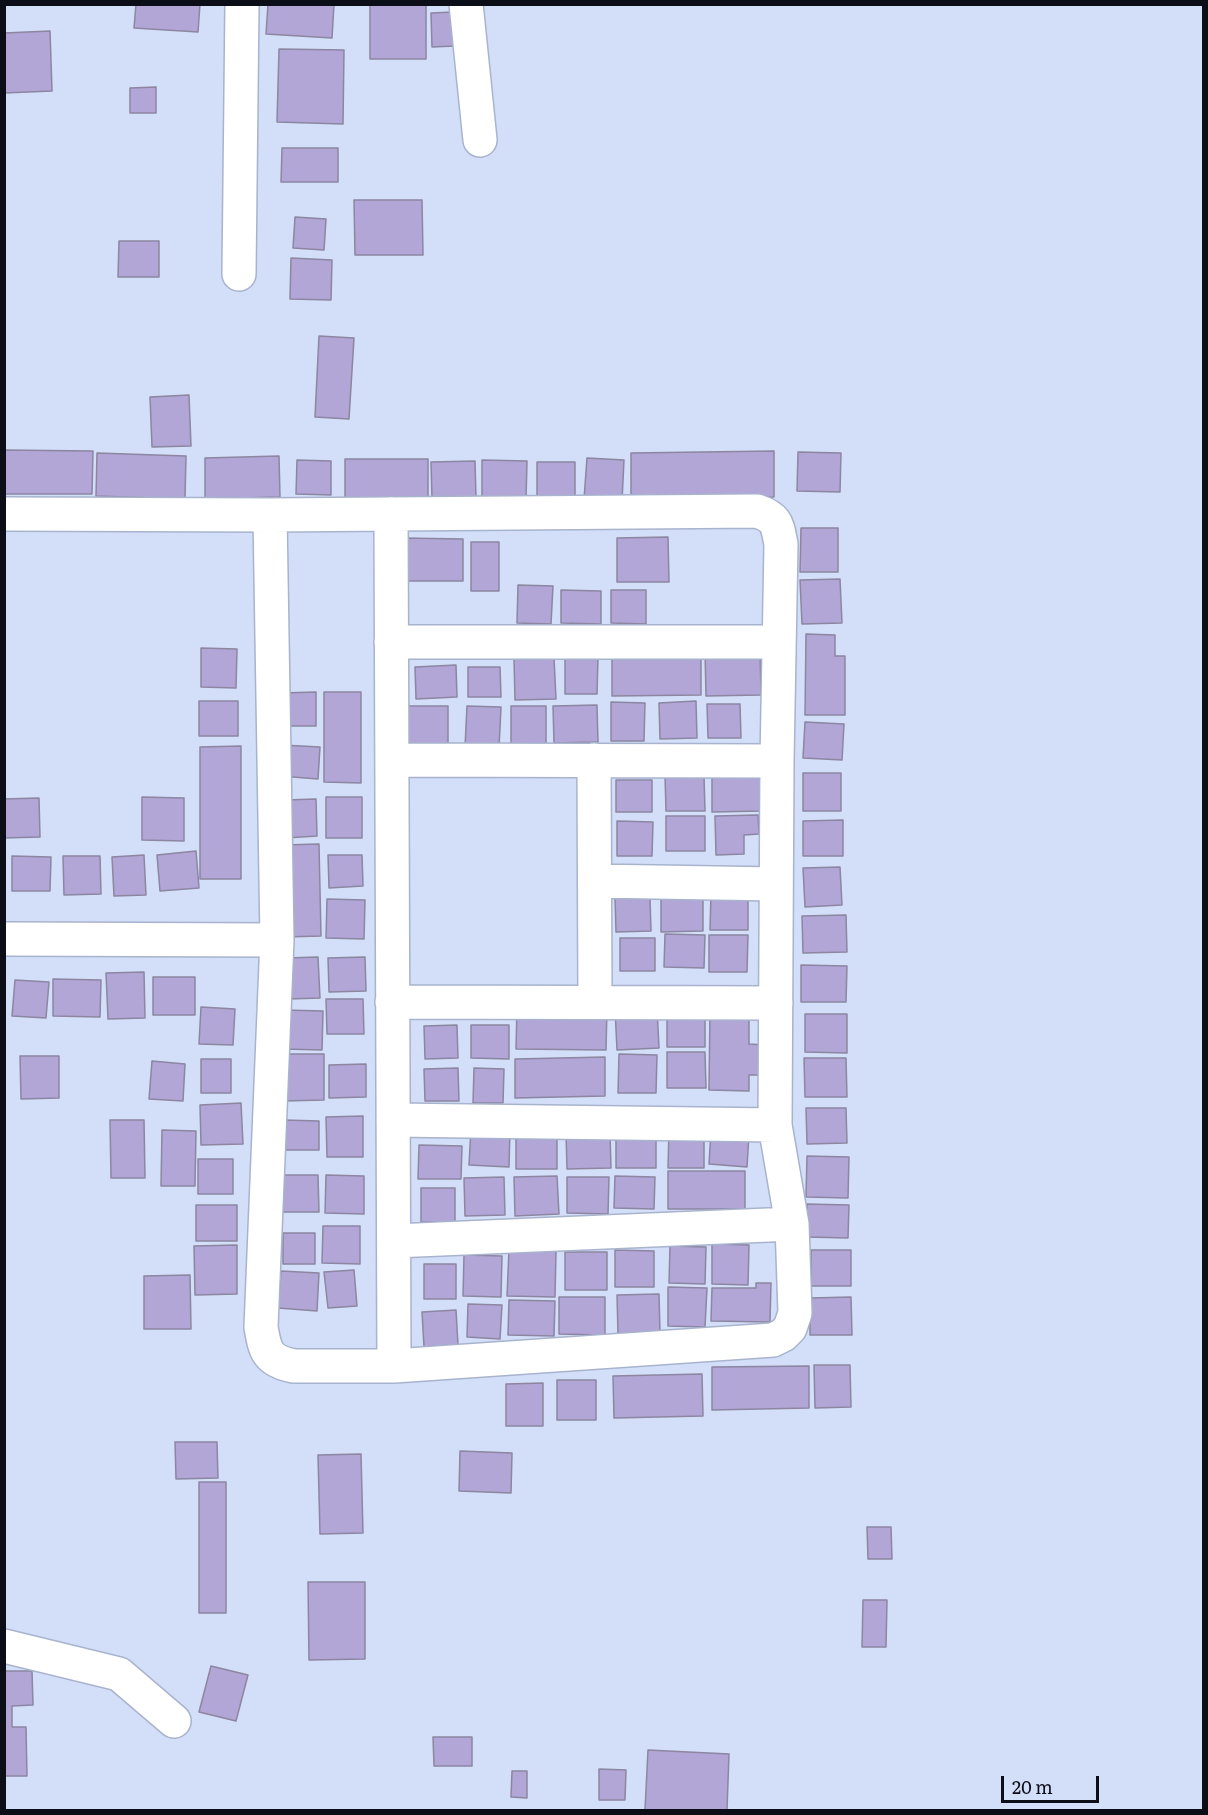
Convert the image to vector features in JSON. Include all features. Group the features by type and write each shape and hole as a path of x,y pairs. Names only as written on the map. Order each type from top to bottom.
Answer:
{"street":[{"path":"239,274 242,4"},
{"path":"465,4 480,140"},
{"path":"4,514 270,515 757,511 769,515 776,522 781,544 775,1125 792,1224 795,1313 790,1328 783,1335 773,1340 393,1366 294,1366 280,1363 269,1355 261,1327 277,940 270,515"},
{"path":"391,514 393,1366"},
{"path":"391,642 779,642"},
{"path":"392,760 777,761"},
{"path":"594,760 595,1002"},
{"path":"595,880 776,884"},
{"path":"4,939 277,940"},
{"path":"392,1002 776,1003"},
{"path":"393,1120 775,1125"},
{"path":"393,1241 792,1224"},
{"path":"4,1646 119,1674 174,1721"}],"building":[{"path":"136,4 200,4 198,32 134,28"},
{"path":"268,4 334,4 332,38 266,34"},
{"path":"370,4 426,4 426,59 370,59"},
{"path":"454,12 455,46 432,47 431,13"},
{"path":"50,31 52,91 4,93 4,33"},
{"path":"279,49 344,50 343,124 277,122"},
{"path":"156,87 156,113 130,113 130,88"},
{"path":"282,148 338,148 338,182 281,182"},
{"path":"354,200 422,200 423,255 355,255"},
{"path":"295,217 326,219 324,250 293,248"},
{"path":"119,241 159,241 159,277 118,277"},
{"path":"291,258 332,260 331,300 290,299"},
{"path":"319,336 354,338 349,419 315,417"},
{"path":"189,395 191,446 152,447 150,397"},
{"path":"4,450 93,451 92,494 4,494"},
{"path":"774,451 774,497 631,499 631,453"},
{"path":"798,452 841,453 840,492 797,491"},
{"path":"97,453 186,456 185,499 96,496"},
{"path":"279,456 280,497 205,499 205,458"},
{"path":"587,458 624,460 622,501 584,499"},
{"path":"345,459 428,459 428,499 345,499"},
{"path":"297,460 331,461 331,495 296,494"},
{"path":"482,460 527,461 526,500 482,500"},
{"path":"475,461 476,499 432,499 431,462"},
{"path":"537,462 575,462 575,501 537,501"},
{"path":"801,528 838,528 838,572 800,572"},
{"path":"668,537 669,582 617,582 617,538"},
{"path":"403,538 463,539 463,581 403,581"},
{"path":"471,542 499,542 499,591 471,591"},
{"path":"840,579 842,623 802,624 800,580"},
{"path":"518,585 553,586 551,624 517,623"},
{"path":"561,590 601,591 601,624 561,623"},
{"path":"611,590 646,590 646,624 611,623"},
{"path":"806,634 835,635 835,656 845,656 845,715 805,715"},
{"path":"201,648 237,649 236,688 201,687"},
{"path":"705,651 760,651 761,695 706,696"},
{"path":"565,657 598,658 597,694 565,694"},
{"path":"612,657 701,657 701,695 612,696"},
{"path":"554,658 556,699 515,700 514,659"},
{"path":"456,665 457,697 416,699 415,667"},
{"path":"468,667 500,667 501,697 468,697"},
{"path":"316,692 316,726 282,726 281,693"},
{"path":"324,692 361,692 361,783 324,782"},
{"path":"199,701 238,701 238,736 199,736"},
{"path":"696,701 697,738 660,739 659,703"},
{"path":"611,702 645,703 644,741 611,741"},
{"path":"707,704 740,704 741,738 708,738"},
{"path":"597,705 598,742 554,743 553,706"},
{"path":"405,706 448,706 448,746 405,746"},
{"path":"467,706 501,707 499,748 465,747"},
{"path":"511,706 546,706 546,744 511,744"},
{"path":"805,722 844,724 842,760 803,758"},
{"path":"282,745 320,747 318,779 280,776"},
{"path":"241,746 241,879 200,879 200,747"},
{"path":"803,773 841,773 841,811 803,811"},
{"path":"762,775 763,811 712,812 712,776"},
{"path":"665,776 704,776 705,811 666,811"},
{"path":"616,780 652,780 652,812 616,812"},
{"path":"142,797 184,798 184,841 142,840"},
{"path":"326,797 362,797 362,838 326,838"},
{"path":"39,798 40,837 4,838 4,799"},
{"path":"316,799 317,836 286,838 285,800"},
{"path":"758,815 759,834 744,835 744,854 716,855 715,816"},
{"path":"666,816 705,816 705,851 666,851"},
{"path":"843,820 843,856 803,856 803,821"},
{"path":"617,821 653,822 652,856 617,856"},
{"path":"319,844 321,936 284,937 283,845"},
{"path":"196,851 199,888 160,891 157,855"},
{"path":"144,855 146,895 114,896 112,857"},
{"path":"328,855 362,855 363,886 329,888"},
{"path":"12,856 51,857 50,891 12,891"},
{"path":"63,856 100,856 101,894 64,895"},
{"path":"840,867 842,905 805,907 803,868"},
{"path":"703,892 703,931 661,932 661,893"},
{"path":"711,893 748,894 748,930 710,930"},
{"path":"615,898 650,898 651,931 616,932"},
{"path":"327,899 365,900 364,939 326,938"},
{"path":"846,915 847,952 803,953 802,916"},
{"path":"665,934 705,935 704,968 664,967"},
{"path":"709,935 748,935 747,972 709,972"},
{"path":"620,938 655,938 655,971 620,971"},
{"path":"318,957 320,998 288,999 286,958"},
{"path":"365,957 366,991 329,992 328,958"},
{"path":"801,965 847,966 846,1002 801,1002"},
{"path":"144,972 145,1018 108,1019 106,973"},
{"path":"153,977 195,977 195,1015 153,1015"},
{"path":"53,979 101,980 100,1017 53,1016"},
{"path":"15,980 49,982 46,1018 12,1016"},
{"path":"326,999 363,999 364,1034 327,1034"},
{"path":"517,1006 607,1007 606,1050 516,1049"},
{"path":"201,1007 235,1009 233,1045 199,1044"},
{"path":"657,1008 659,1048 617,1050 615,1009"},
{"path":"284,1010 323,1011 322,1050 282,1049"},
{"path":"710,1011 749,1012 749,1044 765,1045 765,1075 749,1075 749,1091 709,1090"},
{"path":"667,1013 705,1013 705,1047 667,1047"},
{"path":"805,1014 847,1014 847,1053 805,1052"},
{"path":"457,1025 458,1058 425,1059 424,1026"},
{"path":"471,1025 509,1025 509,1059 471,1058"},
{"path":"667,1052 705,1052 706,1088 667,1088"},
{"path":"283,1054 324,1054 324,1100 283,1101"},
{"path":"619,1054 657,1055 656,1093 618,1093"},
{"path":"20,1056 59,1056 59,1098 21,1099"},
{"path":"605,1057 605,1096 515,1098 515,1059"},
{"path":"804,1058 846,1058 847,1097 805,1097"},
{"path":"201,1059 231,1059 231,1093 201,1093"},
{"path":"152,1061 185,1064 183,1101 149,1099"},
{"path":"366,1064 366,1097 329,1098 329,1065"},
{"path":"458,1068 459,1101 425,1101 424,1069"},
{"path":"474,1068 504,1069 503,1103 473,1103"},
{"path":"241,1103 243,1144 201,1145 200,1105"},
{"path":"806,1108 846,1108 847,1143 807,1144"},
{"path":"363,1116 363,1157 327,1157 326,1117"},
{"path":"110,1120 144,1120 145,1178 111,1178"},
{"path":"284,1120 319,1121 319,1150 283,1150"},
{"path":"516,1126 557,1126 557,1169 516,1169"},
{"path":"471,1128 510,1130 509,1167 469,1165"},
{"path":"162,1130 196,1131 195,1186 161,1186"},
{"path":"616,1130 656,1130 656,1168 616,1168"},
{"path":"669,1130 704,1130 704,1168 668,1168"},
{"path":"711,1131 749,1134 747,1167 709,1164"},
{"path":"610,1133 611,1168 567,1169 566,1134"},
{"path":"419,1145 462,1146 461,1179 418,1179"},
{"path":"807,1156 849,1157 848,1198 806,1197"},
{"path":"198,1159 233,1159 233,1194 198,1194"},
{"path":"668,1171 745,1171 745,1209 668,1209"},
{"path":"279,1175 318,1175 319,1212 280,1212"},
{"path":"326,1175 364,1176 364,1214 325,1213"},
{"path":"557,1176 559,1214 515,1216 514,1177"},
{"path":"615,1176 655,1177 654,1209 614,1208"},
{"path":"504,1177 505,1215 465,1216 464,1178"},
{"path":"567,1177 609,1177 608,1214 567,1213"},
{"path":"421,1188 455,1188 455,1222 421,1222"},
{"path":"807,1204 849,1205 848,1238 807,1237"},
{"path":"196,1205 237,1205 237,1241 196,1241"},
{"path":"323,1226 360,1226 360,1264 322,1263"},
{"path":"283,1233 315,1233 315,1264 283,1264"},
{"path":"712,1244 749,1245 748,1285 712,1284"},
{"path":"237,1245 237,1294 195,1295 194,1246"},
{"path":"670,1246 706,1247 705,1284 669,1283"},
{"path":"509,1250 556,1251 555,1297 507,1296"},
{"path":"615,1250 654,1251 654,1287 615,1287"},
{"path":"811,1250 851,1250 851,1286 811,1286"},
{"path":"565,1252 607,1252 607,1290 565,1290"},
{"path":"464,1255 502,1256 501,1297 463,1296"},
{"path":"424,1264 456,1264 456,1299 424,1299"},
{"path":"354,1270 357,1306 328,1308 324,1272"},
{"path":"281,1271 319,1273 317,1311 278,1308"},
{"path":"190,1275 191,1329 144,1329 144,1276"},
{"path":"756,1283 771,1283 770,1322 711,1321 712,1288 756,1288"},
{"path":"668,1287 707,1288 705,1327 668,1326"},
{"path":"659,1294 660,1333 618,1334 617,1295"},
{"path":"559,1297 605,1297 605,1335 559,1334"},
{"path":"851,1297 852,1335 810,1335 810,1298"},
{"path":"509,1300 555,1301 554,1336 508,1335"},
{"path":"468,1304 502,1305 500,1339 467,1337"},
{"path":"456,1310 458,1345 424,1347 422,1312"},
{"path":"814,1365 850,1365 851,1407 815,1408"},
{"path":"809,1366 809,1408 712,1410 712,1367"},
{"path":"702,1374 703,1416 614,1418 613,1376"},
{"path":"557,1380 596,1380 596,1420 557,1420"},
{"path":"543,1383 543,1426 506,1426 506,1384"},
{"path":"175,1442 217,1442 218,1478 176,1479"},
{"path":"460,1451 512,1453 511,1493 459,1491"},
{"path":"361,1454 363,1533 320,1534 318,1455"},
{"path":"199,1482 226,1482 226,1613 199,1613"},
{"path":"867,1527 891,1527 892,1559 868,1559"},
{"path":"308,1582 365,1582 365,1659 309,1660"},
{"path":"863,1600 887,1600 886,1647 862,1647"},
{"path":"211,1666 248,1675 236,1721 199,1712"},
{"path":"4,1671 32,1671 33,1705 12,1706 12,1727 26,1727 27,1776 4,1776"},
{"path":"433,1737 472,1737 472,1766 434,1766"},
{"path":"648,1750 729,1754 727,1810 645,1810"},
{"path":"599,1769 626,1770 625,1800 599,1800"},
{"path":"512,1771 527,1771 527,1798 511,1797"}]}
